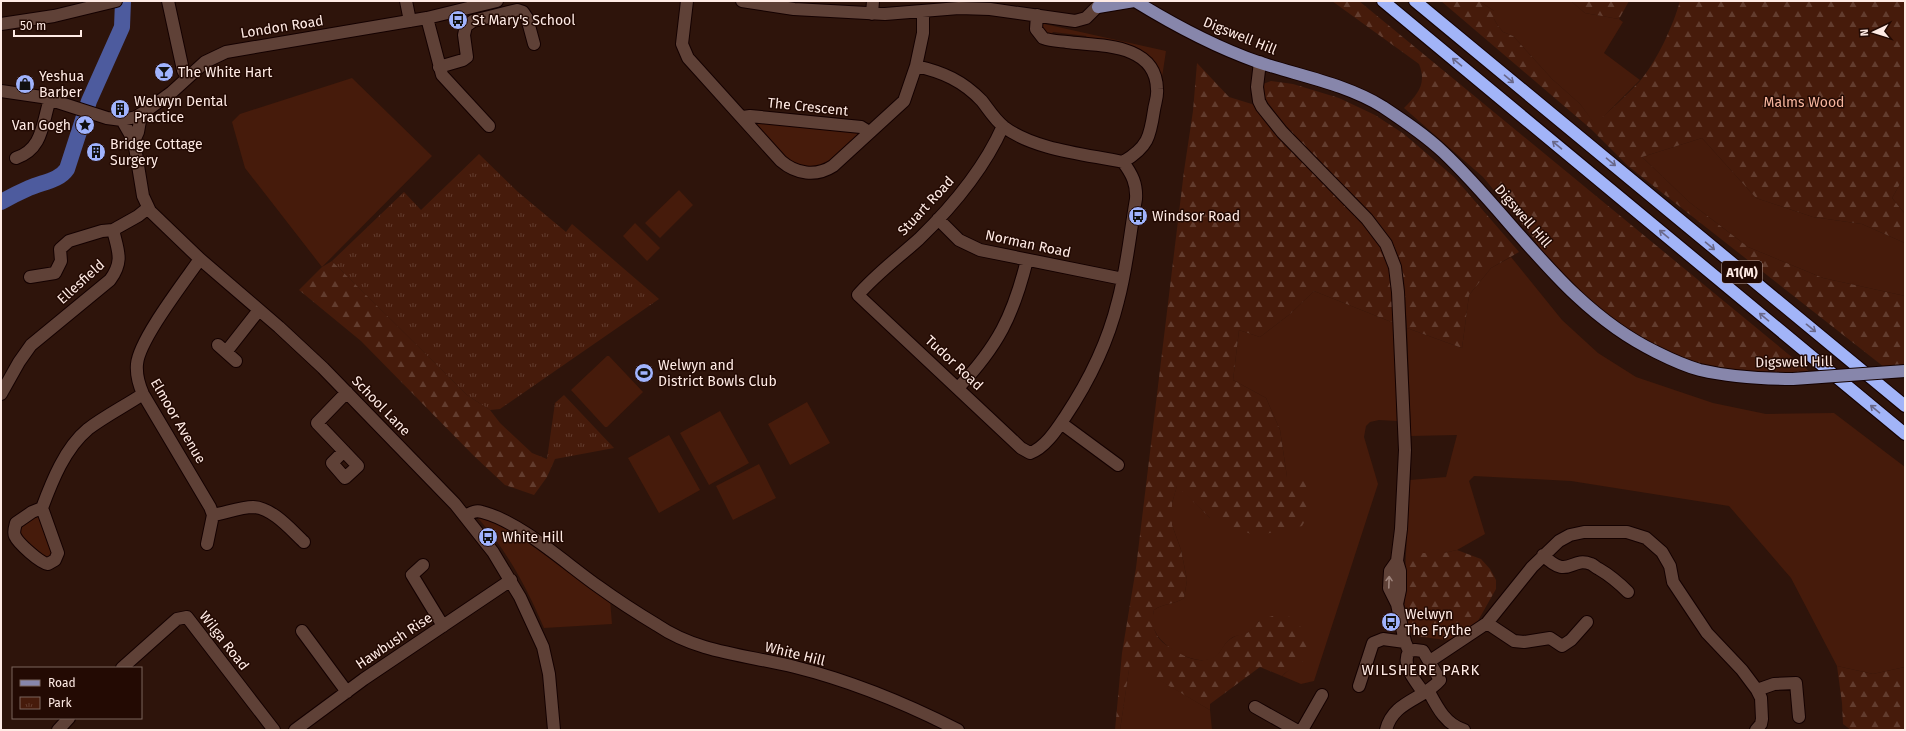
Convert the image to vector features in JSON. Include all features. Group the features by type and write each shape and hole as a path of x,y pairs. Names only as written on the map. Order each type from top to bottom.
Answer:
{"highway":[{"name":"A1(M)","path":"1383,1 1905,434"},
{"name":"A1(M)","path":"1415,1 1905,406"}],"main road":[{"path":"1101,4 1135,1"},
{"name":"Digswell Hill","path":"1135,1 1198,36 1260,62 1329,84 1380,105 1416,130 1442,152 1477,187 1562,284 1610,326 1636,342 1698,369 1731,376 1793,379 1905,371"}],"street":[{"path":"1,24 54,16 116,1"},
{"path":"168,1 180,59 187,78"},
{"path":"406,1 410,21"},
{"name":"London Road","path":"1,91 50,99 112,120 122,120 141,115 172,92 200,66 217,55 235,49 427,18 484,2 497,1"},
{"path":"687,1 682,44 684,52 688,58 743,117 781,161 797,171 817,172 827,170 847,154 904,101 916,66 923,33 923,12"},
{"path":"742,1 784,8 872,14 979,8 1075,21 1086,18 1101,4"},
{"path":"872,14 873,1"},
{"path":"439,67 463,60 467,57 464,35 466,26 473,20 517,10 523,12 527,18 534,44"},
{"path":"916,66 943,73 962,84 982,101 1003,126 1043,146 1123,162 1140,151 1145,145 1151,130 1157,88 1153,70 1142,57 1123,49 1048,40 1037,32 1037,15"},
{"path":"427,18 439,67 447,82 489,126"},
{"path":"180,59 197,62 200,66"},
{"path":"1260,62 1257,87 1259,101 1262,107 1282,132 1367,219 1386,244 1395,267 1398,292 1405,450 1401,529 1397,561 1400,577 1396,604 1407,646 1405,661 1407,667 1443,716 1450,723 1464,730"},
{"path":"16,158 29,152 36,145 50,99"},
{"name":"School Lane","path":"134,141 138,132 141,115"},
{"name":"The Crescent","path":"743,117 750,116 861,127 869,132"},
{"name":"School Lane","path":"122,120 134,141 143,196 148,208 200,259 299,345 347,392 465,516 493,552 511,580 527,610 543,647 549,674 554,730"},
{"name":"Stuart Road","path":"858,295 871,280 905,252 938,219 989,155 1003,126"},
{"path":"1118,464 1061,423 1079,397 1096,363 1112,325 1119,301 1137,193 1133,177 1123,162"},
{"path":"113,230 138,216 148,208"},
{"name":"Norman Road","path":"938,219 958,240 968,246 1027,260 1122,278"},
{"name":"Ellesfield","path":"1,394 19,362 31,345 110,280 115,273 120,260 113,230 102,231 69,241 60,249 61,261 55,273 30,277"},
{"name":"Elmoor Avenue","path":"200,259 142,345 137,365 139,384 143,394 210,507 213,515"},
{"path":"958,388 986,358 1004,327 1014,306 1027,260"},
{"name":"Tudor Road","path":"858,295 1021,448 1030,453 1040,449 1061,423"},
{"path":"236,361 222,349 260,310"},
{"path":"344,451 317,423 347,392"},
{"path":"42,508 19,520 16,523 14,532 17,540 40,562 48,564 55,560 58,553 42,508 50,485 81,436 97,423 143,394"},
{"path":"206,544 213,515 252,507 263,509 272,514 304,542"},
{"name":"White Hill","path":"465,516 471,512 482,512 512,525 551,551 599,587 667,632 686,641 743,658 795,667 849,684 889,699 958,730"},
{"path":"1430,661 1487,623 1543,556 1559,541 1570,535 1584,532 1627,532 1646,538 1662,552 1667,559 1673,582 1707,633 1742,670 1757,690 1761,698 1762,719 1761,724 1756,730"},
{"path":"1543,556 1553,565 1562,568 1577,564 1592,564 1612,576 1628,592"},
{"path":"423,565 412,575 443,626"},
{"name":"Hawbush Rise","path":"295,730 511,580"},
{"name":"Wilga Road","path":"123,667 177,619 186,617 274,730"},
{"path":"1487,623 1514,641 1524,642 1550,638 1562,646 1571,640 1587,622"},
{"path":"302,631 348,692"},
{"path":"1359,686 1373,644 1383,639 1415,650 1423,651 1430,661 1440,680 1394,712 1390,718 1386,730"},
{"path":"1757,690 1774,684 1796,683 1799,717"},
{"path":"1302,730 1322,695"},
{"path":"1255,707 1296,730"},
{"path":"58,730 67,719"}],"green space":[{"path":"1332,1 1359,1 1810,372 1791,375 1728,371 1699,364 1665,351 1636,335 1610,318 1550,263 1532,236 1483,177 1404,108 1420,88 1422,77 1419,64"},
{"name":"Malms Wood","path":"1441,1 1479,1 1494,11 1494,19 1503,32 1513,36 1552,79 1580,104 1595,124 1640,81 1646,73 1664,43 1680,1 1905,1 1905,175 1892,198 1905,214 1905,243 1862,224 1813,217 1756,198 1702,138 1642,157 1689,202 1748,247 1823,278 1905,296 1905,366 1884,367 1628,166 1591,129"},
{"path":"1479,1 1571,1 1585,13 1619,19 1623,22 1604,53 1640,80 1595,125 1580,104 1552,79 1513,36 1503,32 1494,19 1494,11"},
{"path":"1571,1 1629,1 1619,19 1585,13"},
{"path":"1040,23 1166,51 1161,84 1150,61 1089,41 1086,36 1053,32 1050,36 1042,31"},
{"path":"1197,63 1229,97 1255,105 1271,128 1290,149 1343,201 1369,230 1381,247 1389,266 1394,323 1314,291 1290,314 1260,337 1239,330 1233,380 1266,398 1280,430 1287,477 1304,478 1313,507 1302,526 1256,536 1210,518 1177,486 1172,503 1172,525 1181,550 1187,580 1184,598 1154,610 1153,625 1156,634 1166,645 1189,658 1201,660 1216,656 1228,641 1235,636 1249,632 1264,618 1287,615 1300,626 1306,635 1308,645 1306,655 1302,662 1282,676 1260,667 1210,704 1210,710 1130,663 1120,730 1115,730 1122,653 1136,568 1184,171 1193,111"},
{"path":"352,78 432,156 322,267 245,168 232,122 240,114"},
{"path":"1271,81 1293,84 1339,98 1375,115 1404,134 1454,177 1519,252 1491,268 1469,295 1462,348 1407,328 1404,281 1393,244 1361,203 1300,142 1277,115 1266,100 1263,92 1263,84"},
{"path":"754,120 860,133 860,136 824,167 798,167 790,163 752,123"},
{"path":"1702,138 1756,198 1813,217 1862,224 1905,243 1905,296 1823,278 1748,247 1689,202 1642,157"},
{"path":"479,154 518,192 566,232 572,224 659,299 500,409 490,410 467,395 332,261 404,192 421,210"},
{"path":"1905,175 1905,214 1892,198"},
{"path":"679,190 693,205 660,238 645,223"},
{"path":"635,223 660,248 647,261 623,236"},
{"path":"1511,257 1562,320 1598,353 1636,377 1713,403 1766,414 1834,413 1905,467 1905,667 1873,674 1837,666 1791,578 1729,506 1571,481 1474,476 1469,481 1485,534 1457,550 1444,553 1406,553 1410,480 1446,477 1457,435 1411,436 1407,328 1462,348 1469,295 1491,268"},
{"path":"332,261 467,395 490,410 500,423 532,453 547,459 555,459 547,477 534,495 505,485 474,456 361,341 299,290 322,267"},
{"path":"1314,291 1394,323 1397,421 1379,420 1370,422 1366,426 1364,437 1378,484 1314,681 1301,684 1282,676 1293,666 1303,661 1259,621 1249,632 1230,639 1215,657 1208,660 1199,660 1181,654 1165,644 1155,631 1152,621 1154,610 1184,598 1187,580 1181,550 1172,525 1172,503 1177,485 1210,518 1287,477 1280,430 1266,398 1233,380 1239,330 1260,337 1290,314"},
{"path":"607,356 609,356 643,392 607,427 605,427 571,390"},
{"path":"564,395 614,448 555,459 547,459 555,403"},
{"path":"807,402 830,443 790,465 768,424"},
{"path":"720,411 749,463 709,485 680,433"},
{"path":"669,435 700,490 659,513 628,458"},
{"path":"759,464 776,498 733,520 716,486"},
{"path":"38,516 41,517 54,550 50,560 20,539 18,526"},
{"path":"477,517 512,528 610,599 612,624 544,628 515,570 488,529"},
{"path":"1457,550 1481,559 1490,569 1496,580 1496,589 1475,626 1455,638 1446,640 1415,636 1410,630 1405,610 1404,598 1406,553 1444,553"},
{"path":"1130,662 1210,710 1212,730 1120,730"},
{"path":"1837,666 1873,674 1905,667 1905,730 1851,730 1843,724"}],"waterway":[{"path":"1,202 29,188 55,179 67,169 89,101 122,27 123,1"}],"place":[{"name":"St Mary's School","path":"458,20"},
{"name":"The White Hart","path":"164,72"},
{"name":"Yeshua Barber","path":"25,84"},
{"name":"Welwyn Dental Practice","path":"120,109"},
{"name":"Van Gogh","path":"85,125"},
{"name":"Bridge Cottage Surgery","path":"96,152"},
{"name":"Windsor Road","path":"1138,216"},
{"name":"Welwyn and District Bowls Club","path":"644,373"},
{"name":"White Hill","path":"488,537"},
{"name":"Welwyn The Frythe","path":"1391,622"}],"district":[{"name":"WILSHERE PARK","path":"1421,670"}]}
